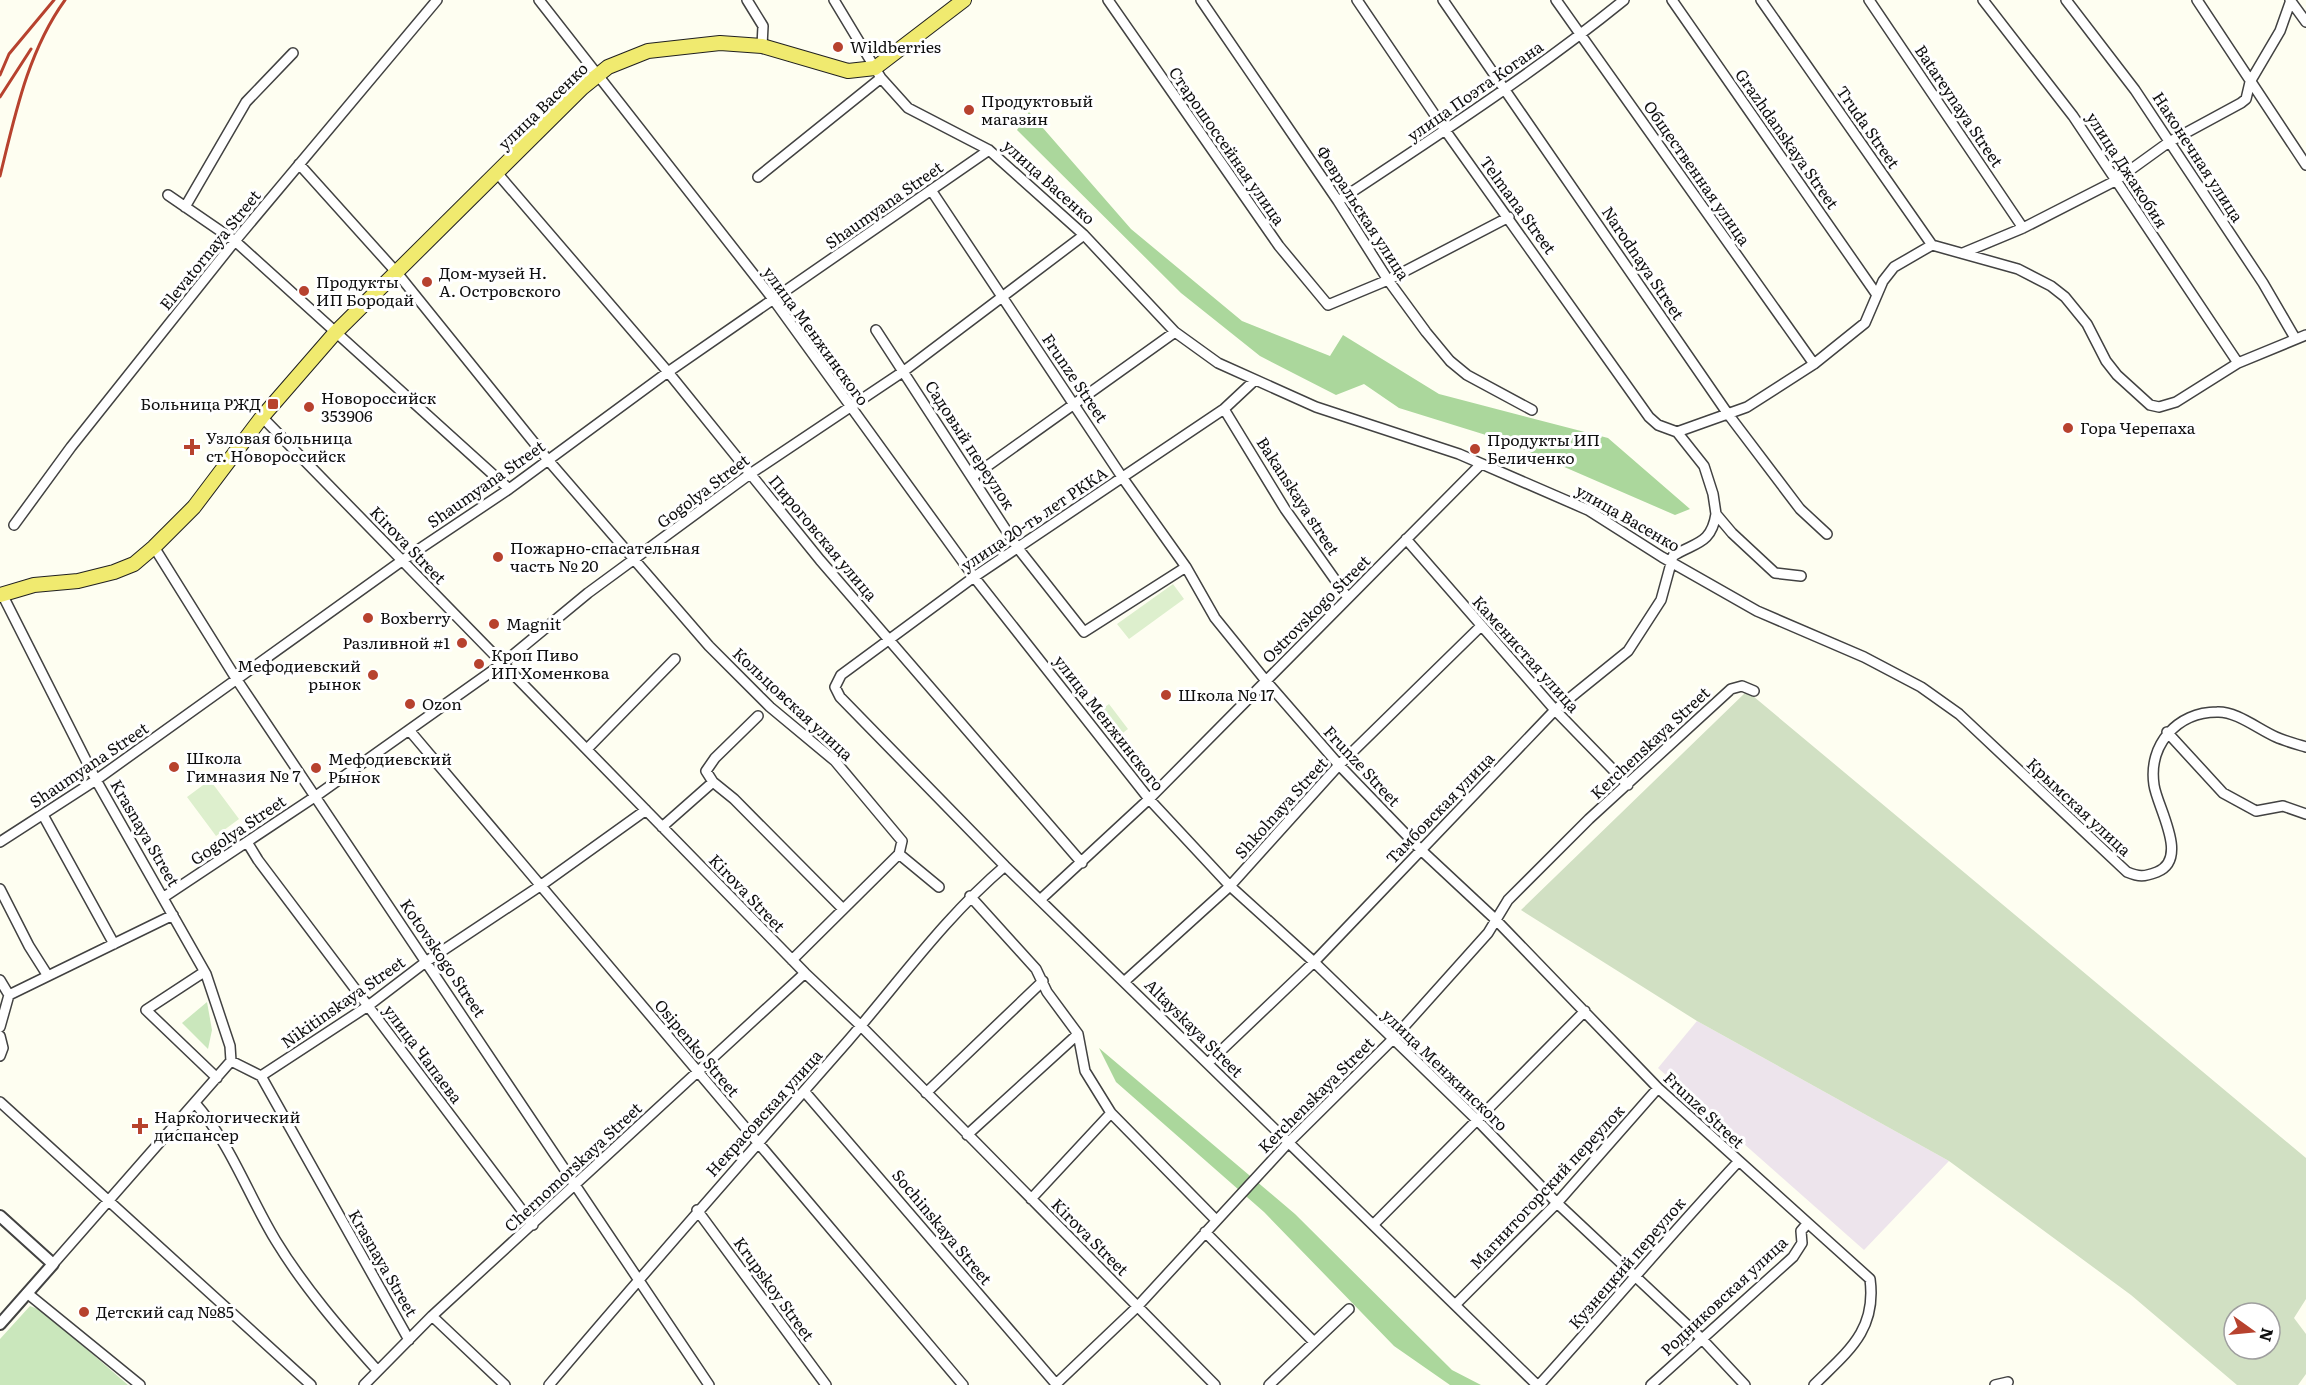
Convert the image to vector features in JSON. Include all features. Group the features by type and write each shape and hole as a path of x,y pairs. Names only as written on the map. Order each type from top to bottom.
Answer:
{"main road":[{"path":"878,73 964,0"},
{"name":"улица Васенко","path":"1,594 34,585 78,581 114,572 134,564 154,547 194,507 262,417 335,333 398,274 582,88 608,67 648,51 720,43 762,46 848,71 878,73"}],"street":[{"name":"Elevatornaya Street","path":"14,525 71,447 235,241 437,0"},
{"name":"улица Менжинского","path":"539,0 773,299 974,577 1149,799 1230,886 1314,962 1476,1120 1557,1203 1701,1338 1745,1385"},
{"path":"747,0 763,26 762,46"},
{"path":"758,177 878,73 834,0"},
{"name":"Старошоссейная улица","path":"1108,0 1272,237 1328,305 1388,280"},
{"name":"Февральская улица","path":"1202,0 1338,201 1388,280 1450,361 1467,375 1533,410"},
{"name":"Telmana Street","path":"1357,0 1445,130 1649,417 1658,425 1677,432"},
{"name":"Narodnaya Street","path":"1443,0 1728,414 1800,509 1827,534"},
{"name":"Общественная улица","path":"1556,0 1814,364"},
{"name":"улица Поэта Когана","path":"1338,201 1581,35 1624,0"},
{"name":"Grazhdanskaya Street","path":"1672,0 1877,295"},
{"name":"Truda Street","path":"1761,0 1932,244"},
{"name":"Batareynaya Street","path":"1869,0 2023,228"},
{"name":"улица Джакобия","path":"1983,0 2073,116 2238,363"},
{"name":"Наконечная улица","path":"2066,0 2136,90 2263,283 2295,338"},
{"path":"2197,0 2306,165"},
{"path":"1963,253 2023,228 2115,182 2169,142 2241,103 2246,99 2250,82 2280,31 2291,0"},
{"path":"2291,0 2306,22"},
{"path":"185,207 246,102 293,53"},
{"name":"улица Васенко","path":"878,73 908,108 989,150 1084,235 1175,332 1218,363 1316,407 1480,464 1588,510 1757,611"},
{"name":"Shaumyana Street","path":"0,842 96,780 403,560 509,489 668,372 989,150"},
{"name":"Кольцовская улица","path":"299,164 398,274 548,460 717,654 770,707 835,761 902,841 899,854"},
{"name":"Пироговская улица","path":"498,174 668,372 888,640 1082,863"},
{"name":"Frunze Street","path":"931,190 1122,477 1186,567 1215,618 1266,681 1339,765 1421,850 1495,919 1658,1088 1870,1279 1872,1298 1865,1324 1853,1348 1814,1385"},
{"path":"168,195 235,241 509,489"},
{"path":"1388,280 1509,217"},
{"name":"Gogolya Street","path":"164,897 316,796 502,664 588,593 636,560 750,474 904,371 1084,235"},
{"path":"1670,561 1672,556 1695,546 1710,534 1716,514 1713,494 1704,466 1677,432 1747,407 1814,364 1865,323 1877,295 1894,267 1932,244 2018,269 2064,297 2087,324 2106,361 2133,393 2150,405 2159,407 2176,402 2238,363 2306,335"},
{"name":"Садовый переулок","path":"876,330 1017,547 1084,633 1186,567"},
{"path":"972,477 1175,332"},
{"name":"улица 20-ть лет РККА","path":"835,687 841,675 974,577 1224,409 1255,380"},
{"name":"Bakanskaya street","path":"1224,409 1285,509 1348,598"},
{"name":"Kirova Street","path":"262,417 805,974 861,1026 1215,1385"},
{"name":"Ostrovskogo Street","path":"1041,899 1149,799 1480,464"},
{"path":"1716,514 1732,533 1775,573 1801,576"},
{"name":"Каменистая улица","path":"1406,539 1480,627 1555,710 1628,785"},
{"name":"Kotovskogo Street","path":"154,547 237,680 709,1385"},
{"name":"Тамбовская улица","path":"1208,1063 1314,962 1555,710 1628,651 1639,638 1661,600 1669,576 1670,561"},
{"name":"Krasnaya Street","path":"1,594 96,780 164,897 204,972 230,1046 231,1061"},
{"name":"Крымская улица","path":"1757,611 1864,657 1922,687 1959,714 2127,873 2143,878 2162,870 2171,857 2169,828 2154,784 2156,754 2167,732"},
{"name":"Shkolnaya Street","path":"1125,981 1230,886 1339,765 1480,627"},
{"path":"587,749 675,659"},
{"name":"Kerchenskaya Street","path":"1056,1385 1137,1307 1288,1143 1393,1039 1488,933 1508,900 1589,819 1731,689 1742,686 1754,691"},
{"name":"Altayskaya Street","path":"835,687 840,697 1005,866 1538,1385"},
{"path":"2306,747 2219,711 2201,714 2181,722 2167,732 2223,793 2256,811 2283,806 2306,814"},
{"path":"758,716 715,758 706,771 713,782 734,799 843,909"},
{"name":"Osipenko Street","path":"409,730 699,1071 757,1145 963,1385"},
{"path":"662,827 713,782"},
{"name":"Nikitinskaya Street","path":"261,1076 368,1006 427,962 540,886 646,810"},
{"path":"43,815 114,944"},
{"name":"улица Чапаева","path":"248,842 258,860 533,1225"},
{"path":"792,960 899,854 936,885"},
{"name":"Некрасовская улица","path":"549,1385 697,1210 861,1026 970,896 1005,866"},
{"path":"0,889 29,946 48,976"},
{"path":"970,896 1036,969 1078,1034 1085,1071 1111,1113 1216,1220"},
{"path":"0,1027 4,1006 9,995 173,915"},
{"path":"204,972 146,1010 217,1078"},
{"name":"Chernomorskaya Street","path":"364,1385 432,1316 805,974"},
{"path":"0,980 9,995"},
{"path":"926,1093 1022,998 1043,981"},
{"path":"1373,1225 1585,1011"},
{"path":"968,1135 1061,1047 1078,1034"},
{"path":"0,1036 3,1048 0,1056"},
{"path":"0,1324 231,1061 261,1076"},
{"name":"Krasnaya Street","path":"261,1076 409,1340"},
{"name":"Магнитогорский переулок","path":"1456,1304 1557,1203 1658,1088"},
{"name":"Sochinskaya Street","path":"804,1091 1056,1385"},
{"path":"0,1102 311,1385"},
{"path":"195,1103 216,1127 276,1242 336,1324 377,1370"},
{"path":"1030,1199 1111,1113"},
{"name":"Кузнецкий переулок","path":"1538,1385 1636,1277 1663,1242 1738,1162"},
{"name":"Krupskoy Street","path":"697,1210 826,1385"},
{"path":"0,1216 53,1264"},
{"name":"Родниковская улица","path":"1651,1385 1793,1257 1802,1243 1801,1231 1807,1224"},
{"path":"1205,1232 1314,1341"},
{"path":"27,1293 140,1385"},
{"path":"1269,1385 1349,1309"},
{"path":"432,1316 505,1385"},
{"path":"1995,1385 2008,1382"}],"shaded area":[{"path":"1697,1021 1949,1161 1864,1250 1658,1068"}],"green space":[{"path":"1029,112 1131,229 1242,321 1330,356 1343,335 1439,394 1608,438 1690,509 1675,515 1502,440 1399,408 1364,384 1336,395 1260,356 1181,293 1017,130"},
{"path":"1173,584 1184,599 1129,639 1117,624"},
{"path":"1747,691 2306,1158 2306,1299 2294,1318 2306,1334 2306,1374 2298,1385 2237,1385 2131,1295 1949,1161 1697,1021 1521,910"},
{"path":"1109,704 1128,729 1112,741 1093,716"},
{"path":"210,780 239,819 216,836 187,797"},
{"path":"207,1002 212,1030 208,1049 182,1023"},
{"path":"1099,1048 1295,1214 1452,1370 1481,1385 1450,1385 1394,1346 1264,1212 1116,1082"},
{"path":"30,1306 43,1311 128,1385 0,1385 0,1339"}],"railway":[{"path":"0,75 9,54 54,0"},
{"path":"0,176 17,107 32,62 41,40 65,0"},
{"path":"0,97 31,49"}],"place":[{"name":"Wildberries","path":"838,47"},
{"name":"Продуктовый магазин","path":"969,110"},
{"name":"Дом-музей Н. А. Островского","path":"427,282"},
{"name":"Продукты ИП Бородай","path":"304,291"},
{"name":"Больница РЖД","path":"273,404"},
{"name":"Новороссийск 353906","path":"309,407"},
{"name":"Гора Черепаха","path":"2068,428"},
{"name":"Узловая больница ст. Новороссийск","path":"192,447"},
{"name":"Продукты ИП Беличенко","path":"1475,449"},
{"name":"Пожарно-спасательная часть № 20","path":"498,557"},
{"name":"Boxberry","path":"368,618"},
{"name":"Magnit","path":"494,624"},
{"name":"Разливной #1","path":"462,643"},
{"name":"Кроп Пиво ИП Хоменкова","path":"479,664"},
{"name":"Мефодиевский рынок","path":"373,675"},
{"name":"Школа № 17","path":"1166,695"},
{"name":"Ozon","path":"410,704"},
{"name":"Школа Гимназия № 7","path":"174,767"},
{"name":"Мефодиевский Рынок","path":"316,768"},
{"name":"Наркологический диспансер","path":"140,1126"},
{"name":"Детский сад №85","path":"84,1312"}]}
